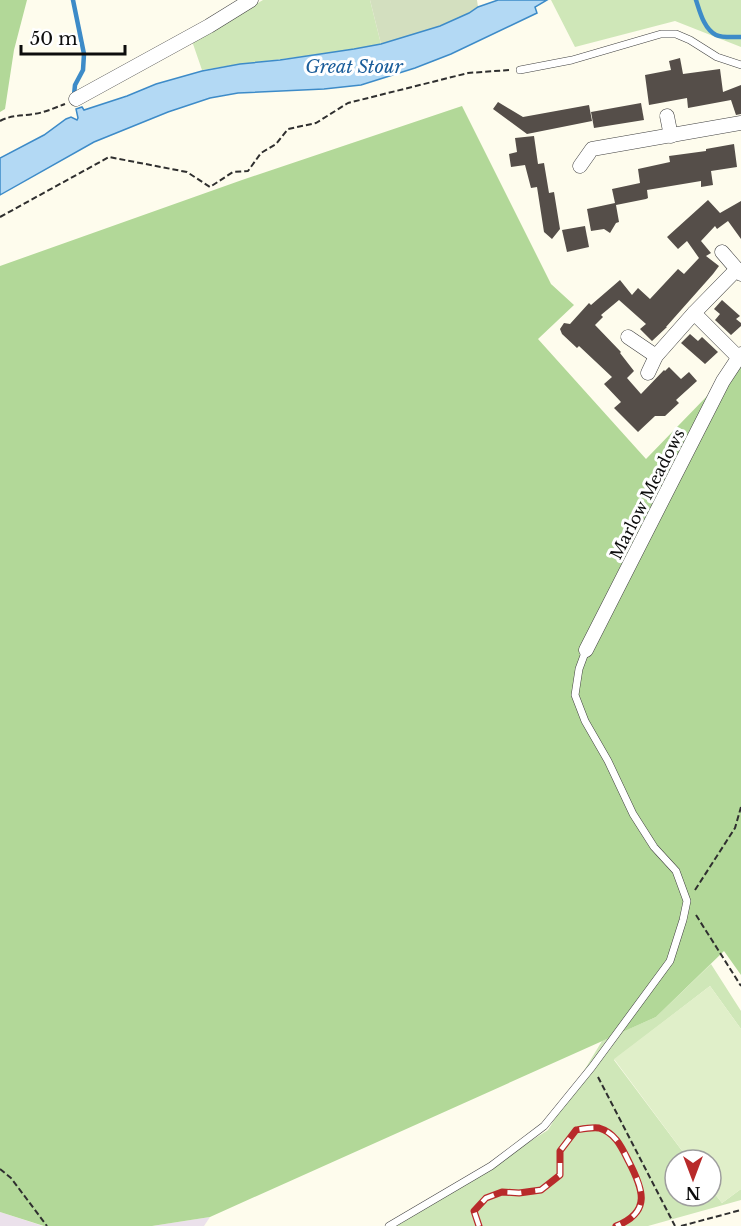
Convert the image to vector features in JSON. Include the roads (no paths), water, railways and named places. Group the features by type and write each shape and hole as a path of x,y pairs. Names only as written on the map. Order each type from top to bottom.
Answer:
{"street":[{"path":"76,99 251,0"},
{"path":"667,116 671,136"},
{"path":"580,166 592,149 741,123"},
{"path":"648,374 656,356 694,313 739,271 722,252"},
{"path":"694,313 740,355"},
{"path":"628,337 656,356"},
{"name":"Marlow Meadows","path":"586,650 723,381 740,355"}],"lane":[{"path":"520,69 572,60 661,34 676,34 717,57 741,65"},
{"path":"389,1226 490,1166 544,1125 592,1067 670,961 687,901 676,871 654,847 633,814 608,761 585,721 575,695 579,669 586,650"}],"water":[{"name":"Great Stour","path":"498,0 547,0 535,7 537,13 451,54 361,85 238,93 210,98 168,112 94,142 0,195 0,158 44,135 66,119 71,117 77,120 76,109 82,107 84,110 156,84 202,71 381,44 440,26"}],"waterway":[{"path":"73,0 84,54 83,70 75,85 74,95"},
{"name":"Great Stour","path":"696,0 708,29 721,37 741,37"}],"railway":[{"path":"479,1226 474,1211 486,1198 502,1192 519,1193 541,1190 560,1175 560,1151 576,1130 593,1128 605,1130 618,1142 641,1190 640,1207 635,1214 616,1226"}]}
